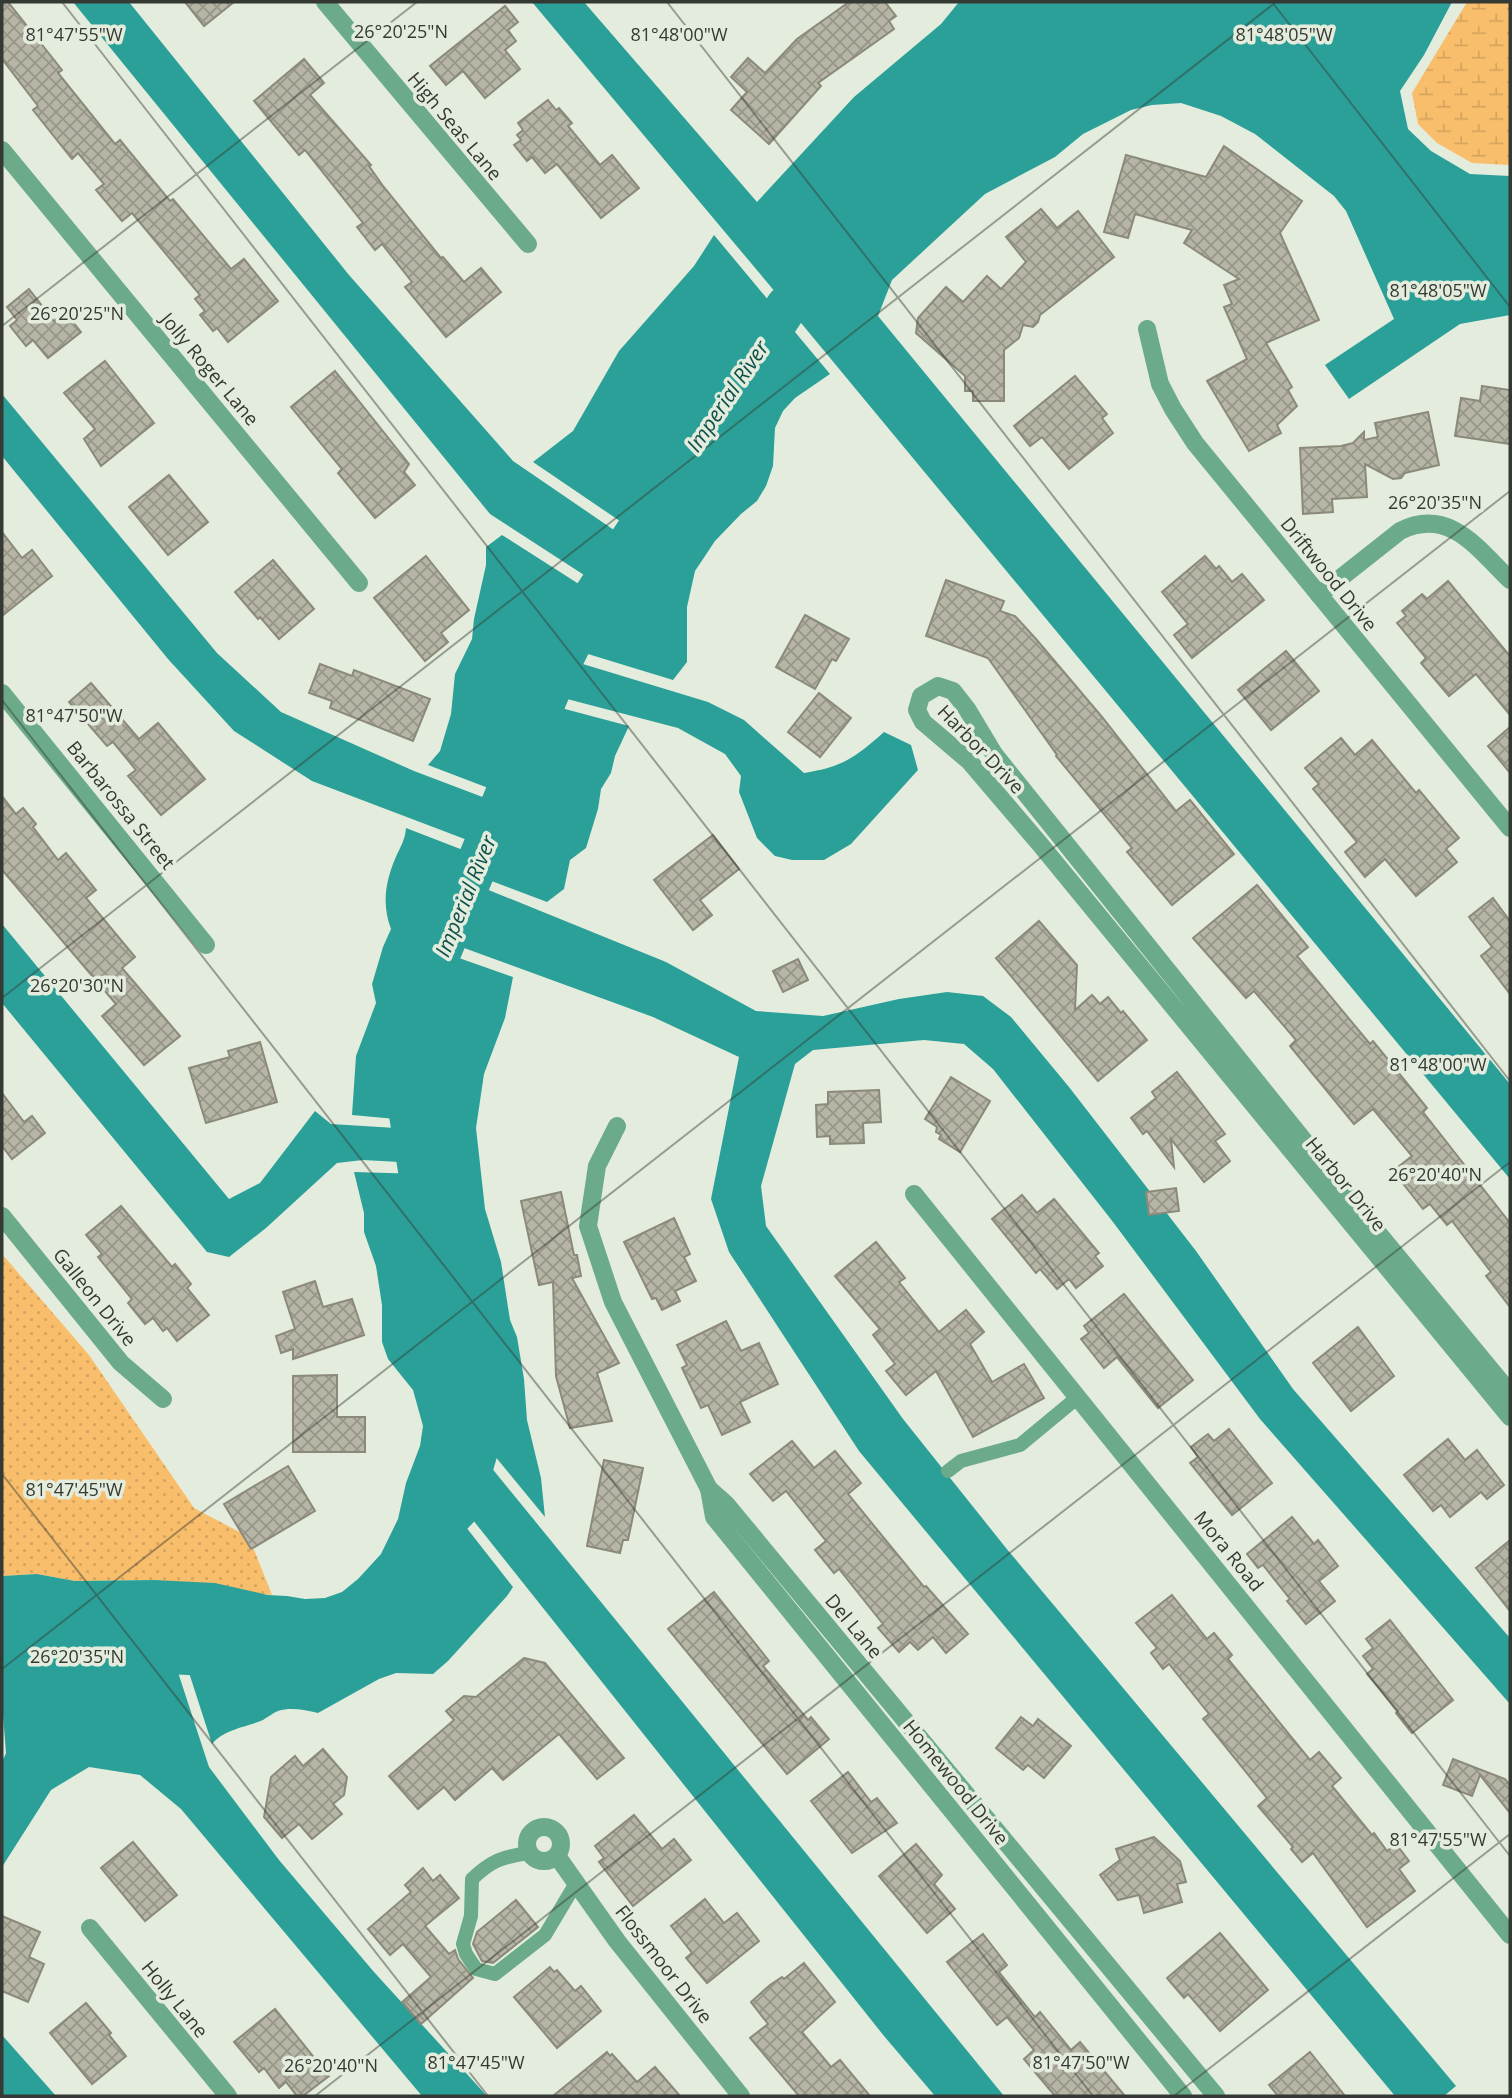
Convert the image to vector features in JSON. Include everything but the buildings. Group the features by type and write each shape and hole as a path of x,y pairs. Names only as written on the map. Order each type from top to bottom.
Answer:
{"street":[{"name":"High Seas Lane","path":"325,2 528,244"},
{"name":"Jolly Roger Lane","path":"2,150 359,583"},
{"name":"Driftwood Drive","path":"1147,329 1160,384 1195,443 1510,828"},
{"path":"1319,595 1400,531 1413,524 1427,522 1440,523 1460,533 1510,580"},
{"name":"Harbor Drive","path":"1510,1392 1378,1233 994,754 953,691 938,686 921,696 917,710 923,723 969,761 1039,843 1510,1417"},
{"name":"Barbarossa Street","path":"2,693 206,945"},
{"name":"Del Lane","path":"617,1126 597,1166 589,1226 613,1302 709,1489 735,1515 1216,2096"},
{"name":"Mora Road","path":"914,1194 1510,1935"},
{"name":"Galleon Drive","path":"2,1216 121,1363 163,1399"},
{"name":"Homewood Drive","path":"709,1489 714,1517 1183,2096"},
{"name":"Flossmoor Drive","path":"529,1853 528,1836 536,1829 548,1828 558,1834 561,1845 556,1856 617,1941 741,2096"},
{"path":"529,1853 536,1860 542,1861 556,1856"},
{"name":"Holly Lane","path":"90,1928 228,2096"}],"lane":[{"path":"948,1471 961,1461 1020,1445 1078,1397"},
{"path":"529,1853 501,1857 486,1865 472,1879 471,1916 463,1944 476,1969 495,1974 545,1935 576,1883"}],"green space":[{"path":"1467,2 1510,2 1510,165 1472,163 1437,143 1418,124 1412,93"},
{"path":"2,1254 89,1355 194,1508 249,1537 272,1595 154,1580 75,1581 37,1574 2,1576"}],"water":[{"path":"73,2 129,2 349,275 513,461 630,541 601,586 490,514"},
{"path":"532,2 584,2 757,202 854,97 941,24 959,2 1452,2 1424,55 1400,91 1408,129 1431,151 1470,174 1510,176 1510,315 1460,324 1349,399 1325,365 1394,319 1346,211 1334,196 1255,134 1221,116 1181,103 1131,110 1083,134 1055,157 985,194 892,280 878,316 1510,1084 1510,1179 787,306"},
{"path":"714,235 830,374 795,398 783,411 775,428 773,466 766,486 757,501 715,541 695,571 687,607 687,662 673,680 565,647 551,657 538,688 544,703 629,726 615,756 611,773 601,789 586,848 570,860 564,889 547,902 465,871 459,877 434,940 436,947 442,952 513,977 505,1018 484,1074 476,1128 485,1209 501,1262 510,1320 517,1337 527,1420 541,1478 545,1517 485,1444 476,1439 470,1441 466,1446 451,1508 513,1587 507,1596 433,1674 396,1673 379,1679 318,1713 293,1709 278,1711 263,1720 229,1732 212,1744 182,1651 177,1645 2,1634 2,1576 37,1574 75,1581 154,1580 215,1583 268,1595 325,1598 342,1592 381,1554 398,1519 406,1483 420,1446 423,1426 413,1390 388,1359 382,1342 382,1305 376,1266 364,1232 364,1213 354,1172 422,1174 427,1170 428,1158 425,1138 418,1121 352,1115 356,1056 376,1003 372,984 391,929 386,903 389,877 406,828 481,857 487,857 500,839 509,812 510,799 504,794 428,765 440,751 451,714 455,674 472,639 486,565 486,547 502,535 596,595 603,596 610,592 640,548 640,537 533,462 573,431 619,351 694,266"},
{"path":"2,394 217,653 281,712 414,771 501,804 483,846 312,781 234,731 168,659 2,456"},
{"path":"563,658 708,702 744,720 804,773 828,768 847,760 884,732 911,745 918,770 851,844 824,860 792,860 775,856 757,838 739,792 741,776 725,754 678,728 548,694"},
{"path":"469,882 666,962 756,1011 823,1016 899,999 947,992 983,996 1011,1017 1069,1087 1196,1251 1293,1389 1510,1638 1510,1704 1260,1419 1113,1222 993,1069 964,1044 924,1040 813,1050 795,1064 761,1186 766,1226 903,1419 1006,1548 1456,2086 1444,2096 1395,2096 859,1451 729,1252 711,1199 739,1057 653,1017 445,941"},
{"path":"2,924 229,1199 260,1183 315,1111 331,1124 412,1129 418,1163 363,1160 337,1163 266,1228 229,1257 207,1252 2,1003"},
{"path":"477,1450 1004,2096 935,2096 884,2036 461,1505"},
{"path":"2,1646 172,1654 209,1767 279,1860 374,1972 487,2096 422,2096 181,1809 140,1775 89,1767 51,1790 2,1867 2,1762 6,1753"},
{"path":"2,2035 56,2096 2,2096"}],"waterway":[{"name":"Imperial River","path":"749,363 787,306 825,265"},
{"name":"Imperial River","path":"436,1228 424,1201 406,1090 439,955 563,658 591,601 668,484"},
{"name":"Imperial River","path":"415,1553 461,1505 483,1430 478,1384"},
{"name":"Imperial River","path":"2,1646 212,1655 238,1648"}]}
